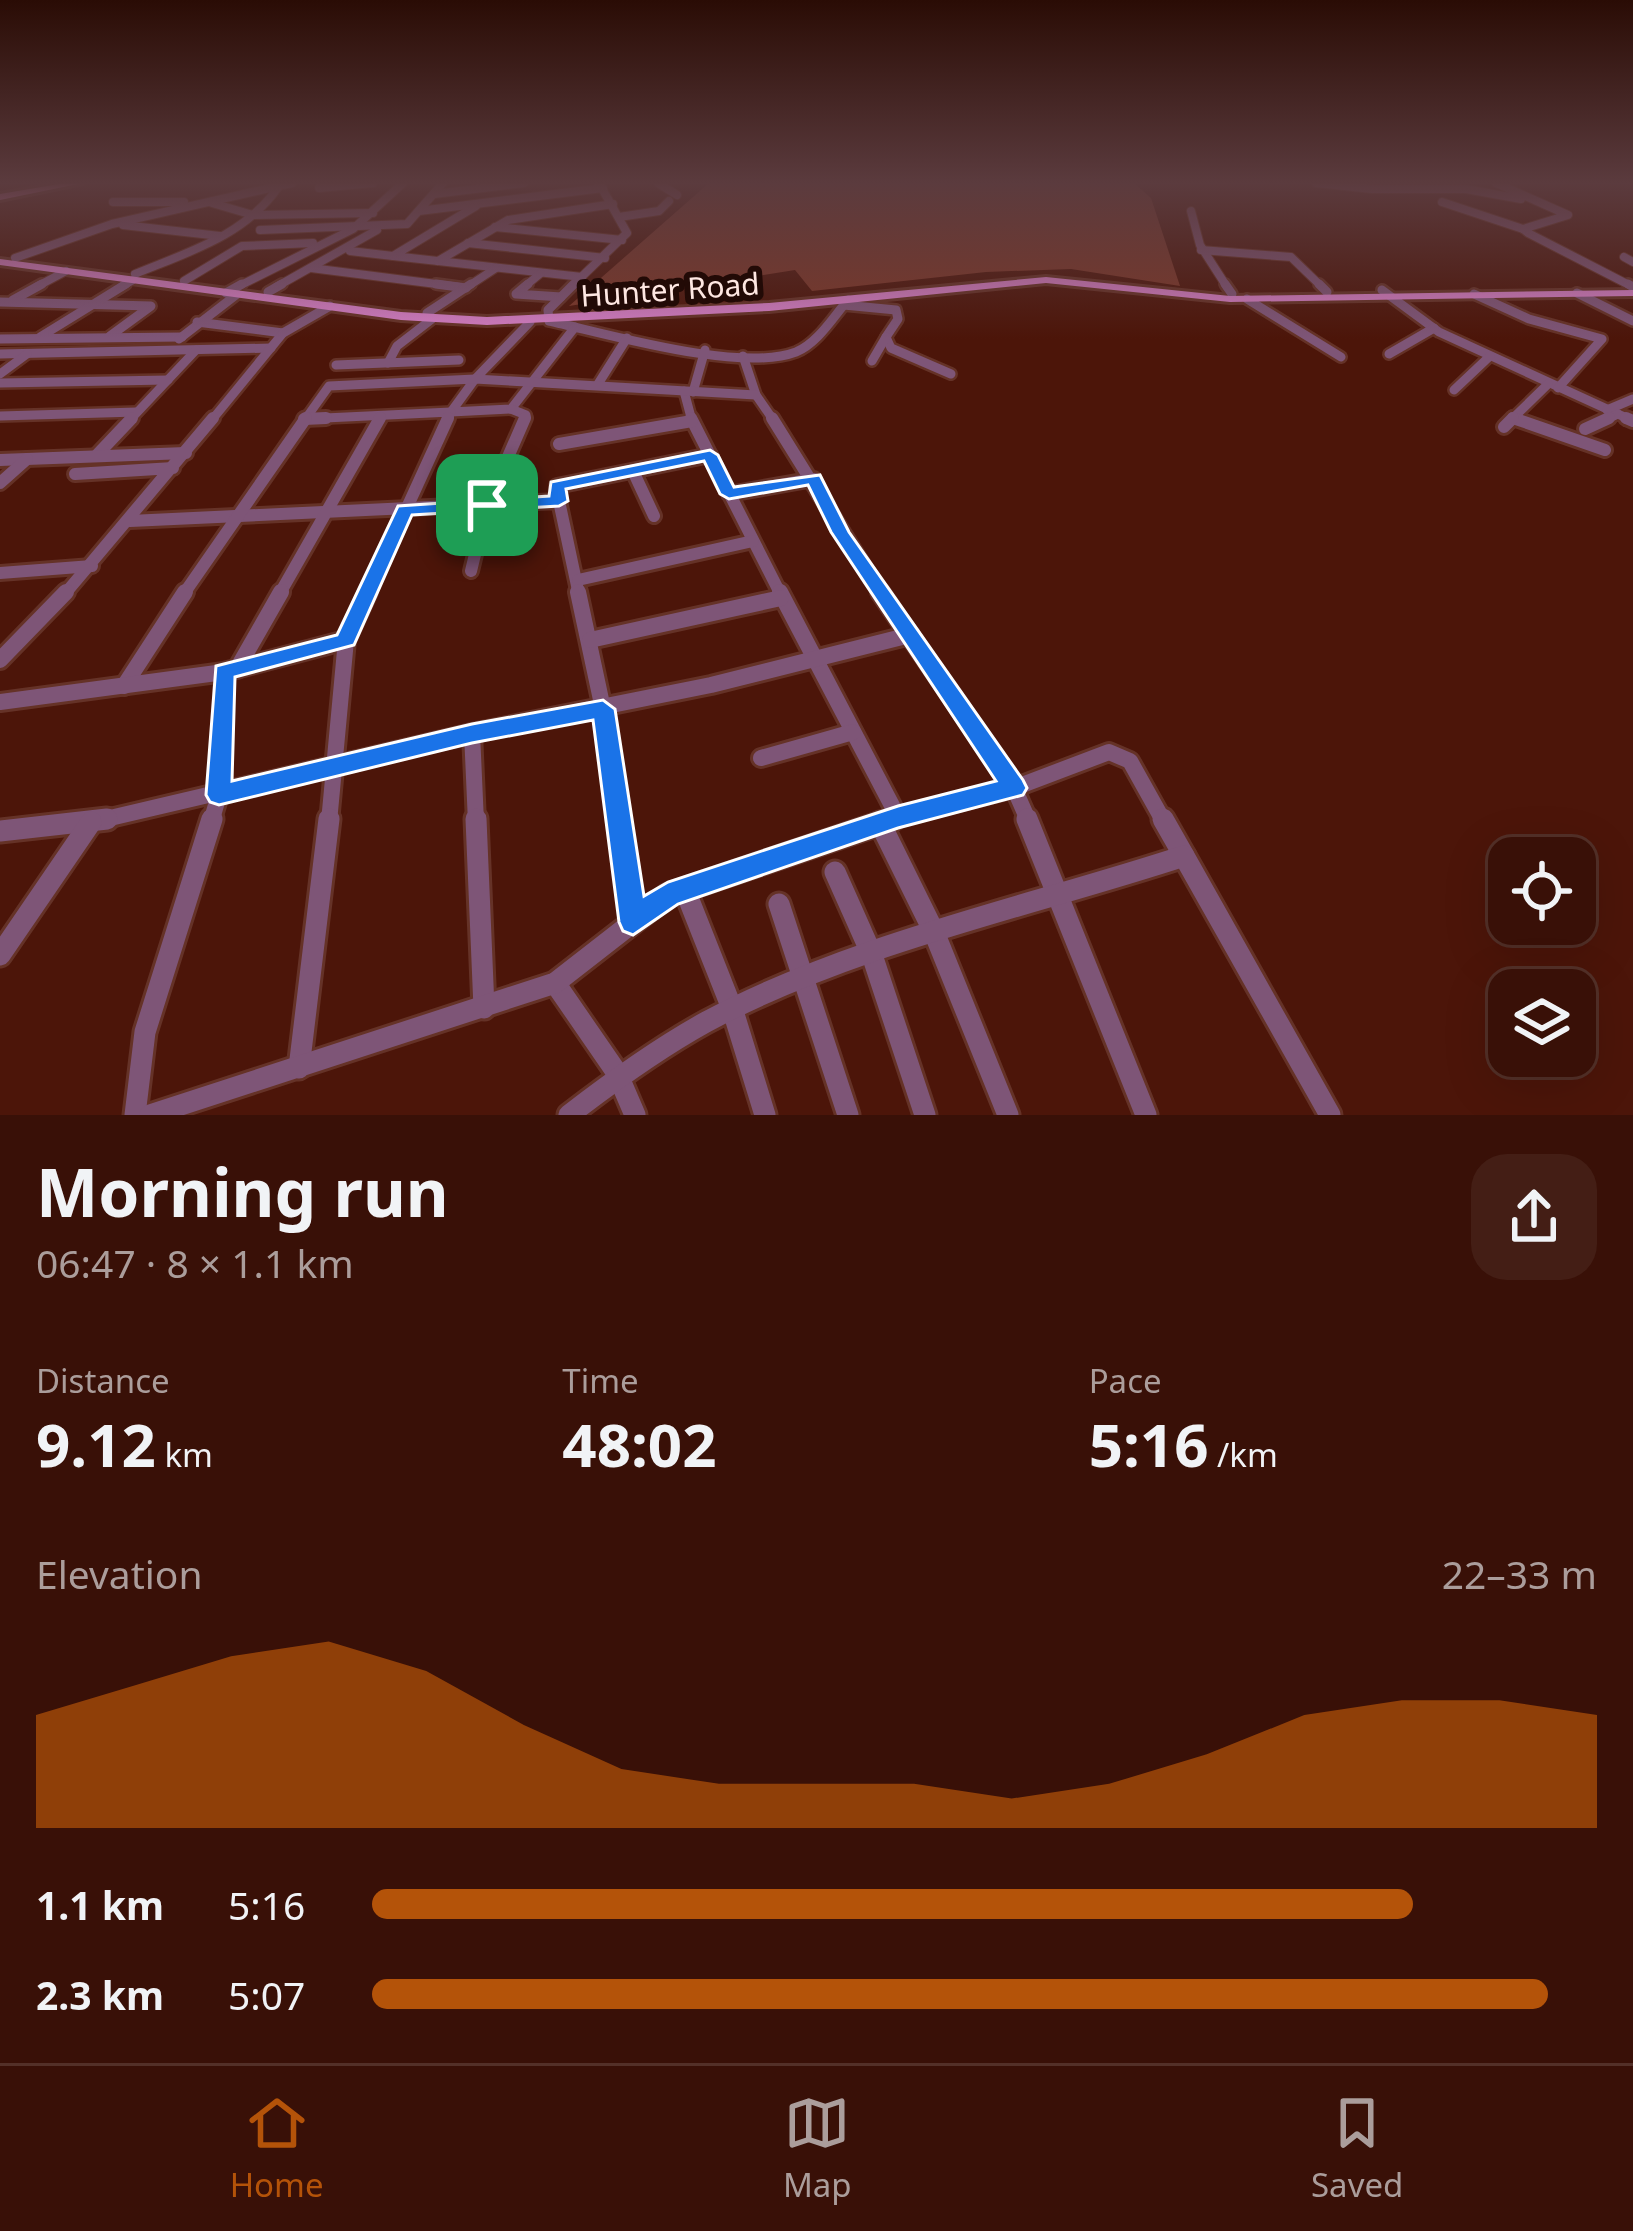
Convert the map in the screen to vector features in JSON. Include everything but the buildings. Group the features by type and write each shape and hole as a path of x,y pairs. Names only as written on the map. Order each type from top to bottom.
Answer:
{"main road":[{"name":"Hunter Road","path":"0,259 327,304 530,322 1060,280 1184,298 1247,299 1633,289"},
{"name":"Hunter Road","path":"0,259 66,271 184,281 233,292 268,292 327,304"},
{"name":"Hunter Road","path":"430,316 548,318 846,302 1046,275 1232,294 1633,289"}],"street":[{"path":"16,258 81,235"},
{"path":"211,235 220,236"},
{"path":"166,350 233,292 338,235"},
{"path":"268,292 369,235"},
{"path":"393,256 428,235"},
{"path":"437,262 481,235"},
{"path":"573,235 622,240"},
{"path":"626,235 561,297 548,318 627,338 743,356 790,355 801,350 846,302 896,310 898,319 872,362"},
{"path":"1193,235 1232,294"},
{"path":"1534,235 1633,289"},
{"path":"38,338 134,277 220,236"},
{"path":"184,281 242,246 319,243"},
{"path":"468,243 604,258"},
{"path":"1201,250 1291,257 1327,292"},
{"path":"350,251 582,277"},
{"path":"311,268 466,288"},
{"path":"388,363 397,346 430,316 496,268"},
{"path":"3,304 66,271"},
{"path":"541,273 516,294 561,297"},
{"path":"1385,292 1433,328 1633,421"},
{"path":"1577,293 1633,321"},
{"path":"1474,294 1529,319 1602,339 1509,422 1605,450"},
{"path":"1247,299 1341,357"},
{"path":"3,304 152,306 110,336"},
{"path":"0,660 92,566 283,333 327,304"},
{"path":"197,322 283,333"},
{"path":"299,1067 336,765 346,640 451,412 475,379 530,322"},
{"path":"512,409 575,326"},
{"path":"1388,354 1433,328"},
{"path":"0,339 182,337"},
{"path":"886,337 892,348 951,374"},
{"path":"598,384 627,338"},
{"path":"0,354 271,348"},
{"path":"96,456 196,350"},
{"path":"706,350 688,392 692,421 853,732 1008,1115"},
{"path":"0,374 27,354"},
{"path":"743,356 756,395 814,479 840,532 1014,788 1146,1115"},
{"path":"1454,390 1490,356"},
{"path":"336,365 459,360"},
{"path":"124,686 232,520 329,386 475,379 756,395"},
{"path":"0,383 168,380"},
{"path":"1585,429 1633,399"},
{"path":"304,419 512,409 526,415 487,505 471,571"},
{"path":"0,416 137,412"},
{"path":"135,1115 145,1032 219,795 231,670 381,416"},
{"path":"560,444 692,421"},
{"path":"0,460 185,453"},
{"path":"633,922 603,709 557,486 710,455"},
{"path":"0,483 27,459"},
{"path":"75,474 173,468"},
{"path":"634,470 654,517"},
{"path":"729,494 814,479"},
{"path":"130,521 232,520 559,501"},
{"path":"578,580 752,542"},
{"path":"0,573 92,566"},
{"path":"590,640 781,598"},
{"path":"0,831 91,821 219,795 910,634"},
{"path":"0,702 231,670 346,640"},
{"path":"761,758 853,732"},
{"path":"472,733 484,1008"},
{"path":"150,1115 555,983 668,895 889,820 1014,788 1109,752 1121,754 1184,856 1330,1115"},
{"path":"0,955 91,821"},
{"path":"569,1115 617,1073 806,979 934,932 1184,856"},
{"path":"835,872 872,955 926,1115"},
{"path":"685,890 734,1011 765,1115"},
{"path":"779,904 848,1115"},
{"path":"555,983 617,1073 635,1115"}],"shaded area":[{"path":"650,235 1163,235 1180,286 1071,269 986,272 812,291 795,270 569,306"}],"route":[{"path":"710,455 729,494 814,479 840,532 1014,788 898,817 668,895 633,922 603,709 472,733 219,795 224,672 346,640 405,510 487,505 559,501 557,486 710,455"}]}
